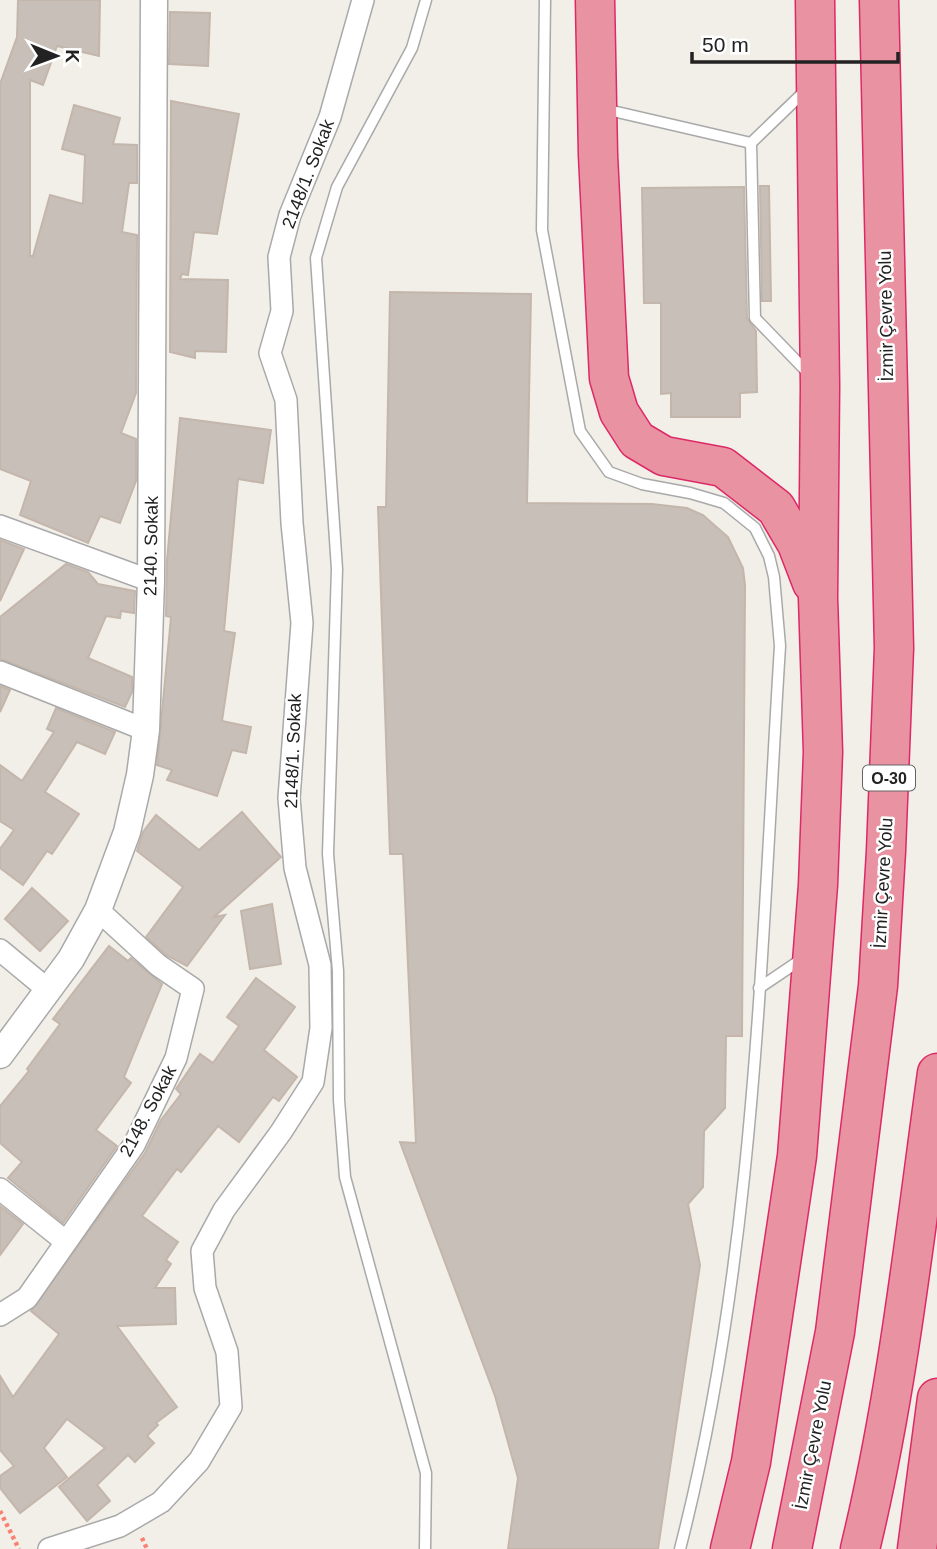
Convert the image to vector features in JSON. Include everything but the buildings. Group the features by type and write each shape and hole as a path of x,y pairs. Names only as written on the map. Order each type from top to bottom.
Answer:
{"highway":[{"path":"594,0 609,378 619,412 637,440 664,456 723,467 776,508 797,544 818,598"},
{"path":"730,1549 751,1462 797,1156 813,951 823,752 818,598 820,386 815,0"},
{"name":"İzmir Çevre Yolu","path":"792,1549 835,1332 878,986 885,865 894,648 879,0"},
{"path":"860,1549 872,1501 911,1263 937,1073"},
{"path":"916,1549 937,1398"}],"street":[{"name":"2140. Sokak","path":"0,1055 71,958 98,910 127,832 140,775 146,730 151,581 154,0"},
{"name":"2148/1. Sokak","path":"49,1549 120,1526 161,1502 199,1461 231,1406 227,1352 205,1288 202,1251 224,1210 281,1132 313,1082 321,1028 320,965 295,868 289,798 302,623 292,523 286,400 270,353 282,311 279,257 289,215 330,117 363,0"},
{"path":"0,526 151,581"},
{"path":"0,672 146,730"},
{"name":"2148. Sokak","path":"0,1315 27,1298 140,1133 176,1058 193,989 158,965 98,910"},
{"path":"0,950 47,989"},
{"path":"0,1188 65,1241"}],"lane":[{"path":"425,1549 426,1474 345,1177 339,1100 338,971 328,853 337,569 316,258 337,187 412,48 426,0"},
{"path":"545,0 542,230 580,431 609,472 642,484 690,492 724,503 754,528 769,556 774,577 780,646 750,1125 725,1339 700,1471 680,1549"},
{"path":"816,81 751,143 755,318 820,386"},
{"path":"597,107 751,143"},
{"path":"759,988 813,951"}],"path":[{"path":"0,1511 19,1549"}]}
